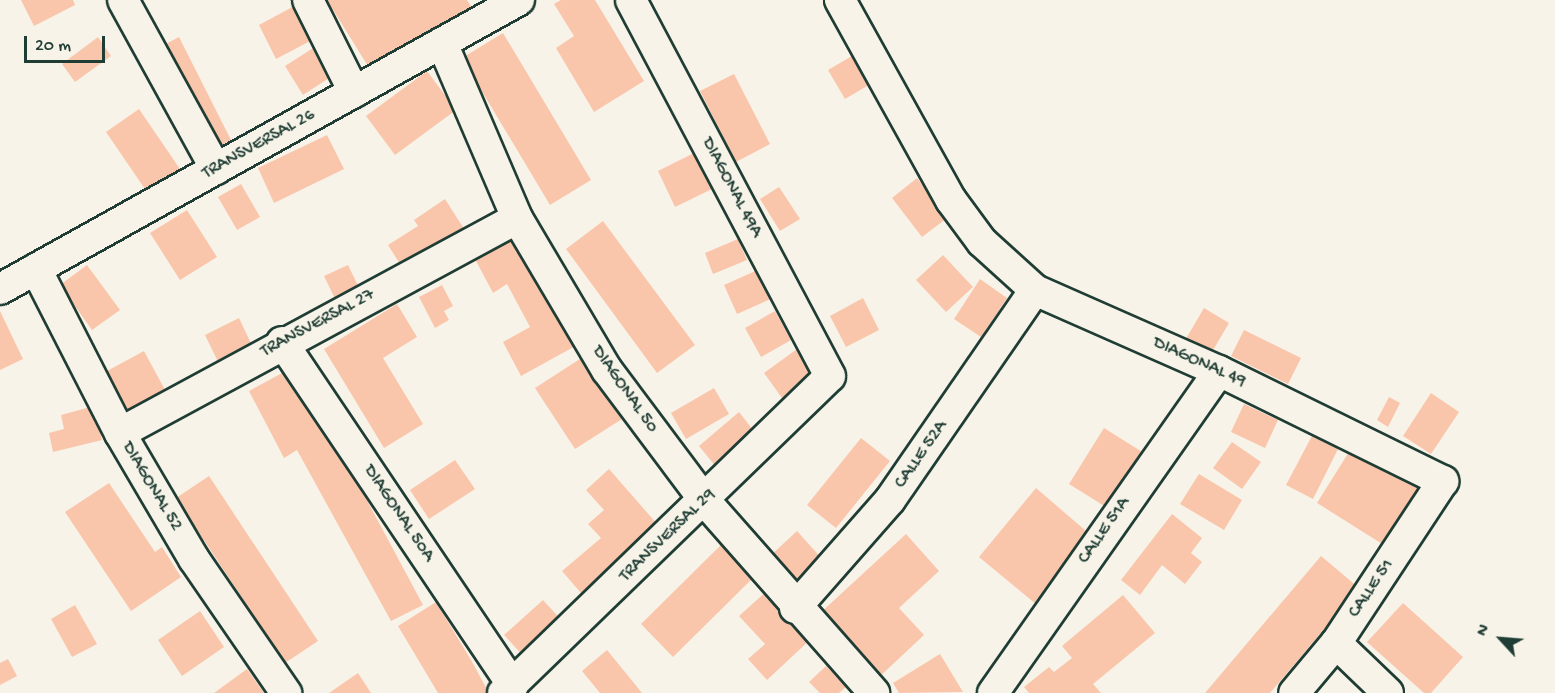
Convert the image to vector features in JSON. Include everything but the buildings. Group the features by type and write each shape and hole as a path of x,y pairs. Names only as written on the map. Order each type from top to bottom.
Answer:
{"street":[{"path":"123,0 216,169"},
{"name":"TRANSVERSAL 26","path":"0,289 519,0"},
{"name":"DIAGONAL 49A","path":"631,0 830,376"},
{"name":"DIAGONAL 49","path":"840,0 951,200 982,242 1035,290 1219,371 1443,481"},
{"path":"319,4 354,92"},
{"name":"DIAGONAL 50","path":"442,43 518,218 607,370 705,501 795,608 873,692"},
{"name":"TRANSVERSAL 27","path":"120,433 282,342 518,218"},
{"name":"DIAGONAL 52","path":"36,269 120,433 194,559 286,693"},
{"name":"CALLE 52A","path":"795,608 890,500 1035,290"},
{"name":"DIAGONAL 50A","path":"282,342 508,689"},
{"name":"CALLE 51A","path":"993,693 1219,371"},
{"name":"TRANSVERSAL 29","path":"508,689 705,501 830,376"},
{"name":"CALLE 51","path":"1294,693 1336,643 1443,481"},
{"path":"1336,643 1388,693"}]}
